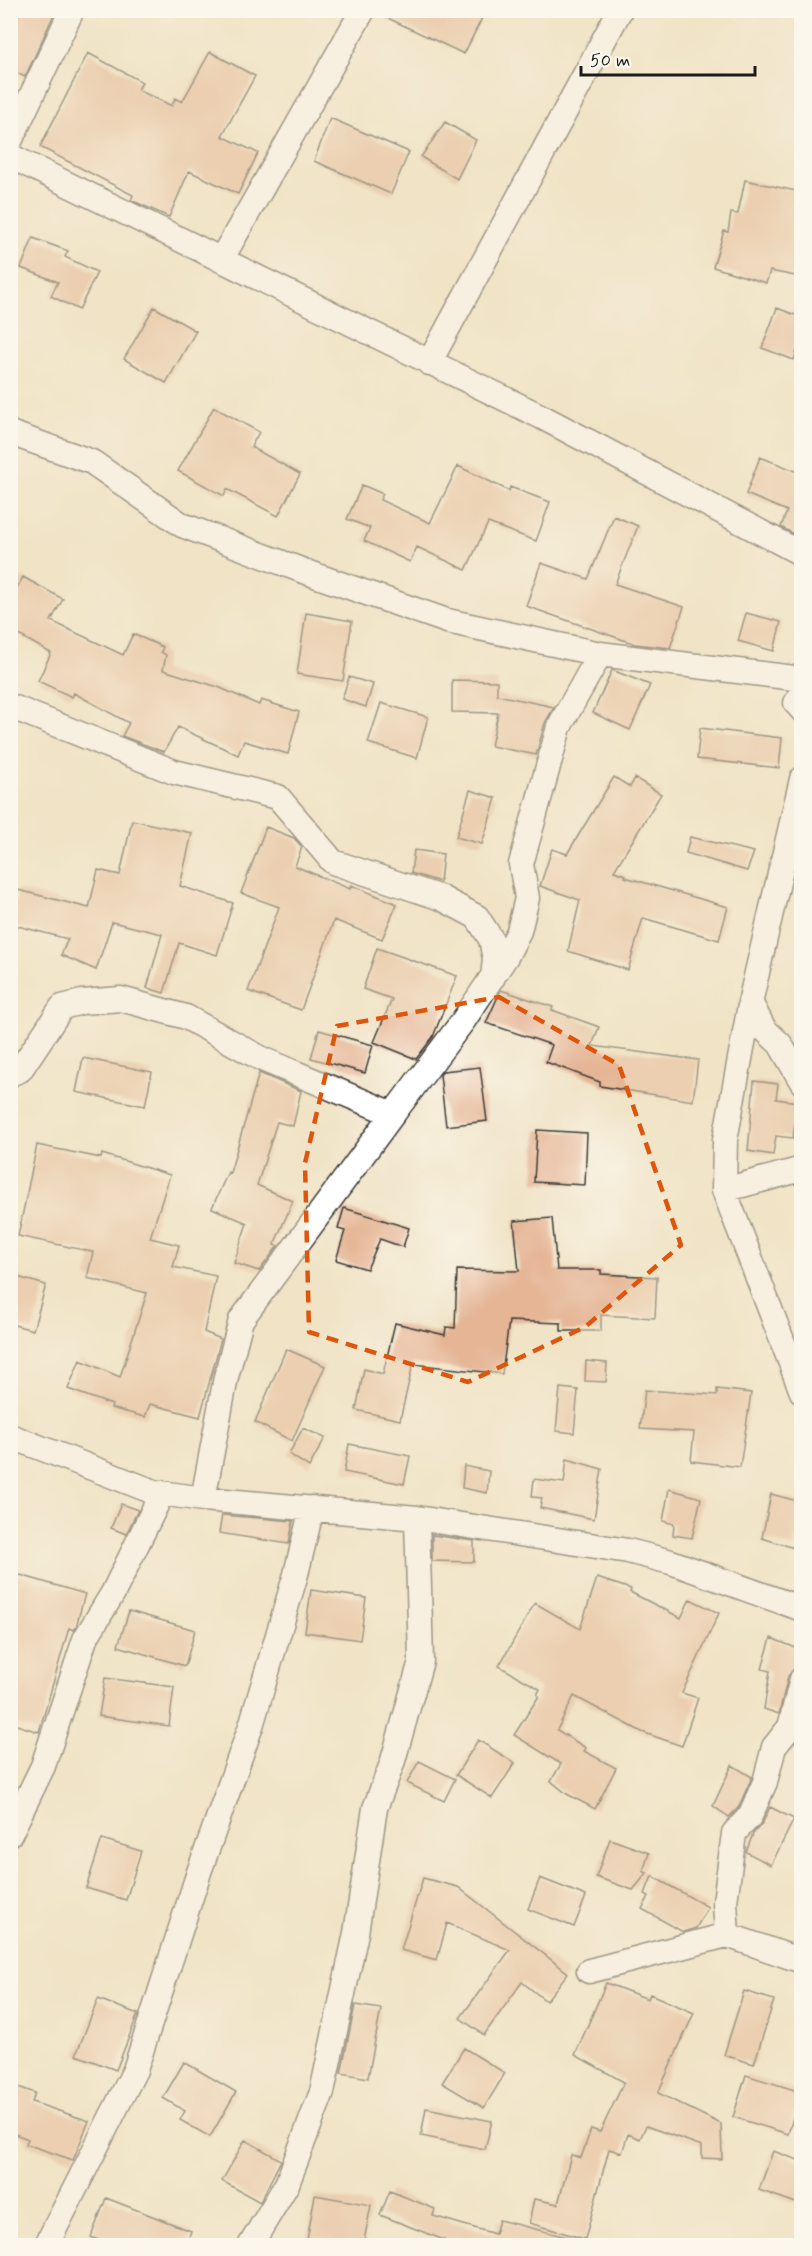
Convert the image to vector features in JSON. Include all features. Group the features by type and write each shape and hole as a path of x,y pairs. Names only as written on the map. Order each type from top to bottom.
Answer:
{"street":[{"path":"10,141 72,10"},
{"path":"221,260 363,10"},
{"path":"429,363 620,10"},
{"path":"10,156 542,417 801,554"},
{"path":"10,433 92,462 182,525 309,573 447,621 600,654 801,679"},
{"path":"203,1499 226,1377 241,1320 464,1021 507,955 522,920 527,898 521,864 559,727 600,654"},
{"path":"801,694 796,703 801,710"},
{"path":"10,706 174,772 278,797 333,862 441,898 477,916 491,939 495,959 493,977"},
{"path":"801,780 750,1002 725,1140 724,1190 801,1392"},
{"path":"10,1074 20,1070 62,1007 82,1002 121,999 186,1017 262,1059 393,1114"},
{"path":"750,1002 764,1029 780,1044 801,1082"},
{"path":"724,1190 801,1169"},
{"path":"10,1436 104,1474 162,1493 203,1499 417,1518 628,1551 671,1562 800,1605"},
{"path":"10,1834 44,1766 85,1639 113,1593 162,1493"},
{"path":"46,2246 135,2070 199,1872 251,1726 296,1574 312,1508"},
{"path":"250,2246 287,2184 322,2092 357,1933 375,1808 392,1764 421,1662 417,1518"},
{"path":"727,1935 725,1902 734,1833 750,1816 765,1782 774,1747 790,1727 801,1679"},
{"path":"589,1971 727,1935 752,1941 801,1960"}],"highlighted area":[{"path":"499,997 619,1065 681,1245 585,1327 468,1382 309,1332 305,1163 337,1026"}],"building":[{"path":"21,10 56,10 25,77 10,70 10,32"},
{"path":"377,10 472,10 483,16 464,54 377,13"},
{"path":"210,52 255,76 222,136 258,153 238,194 189,171 169,217 131,200 133,195 40,147 88,53 142,82 138,90 172,106 175,98 182,102"},
{"path":"330,118 409,152 391,194 314,161"},
{"path":"445,122 476,140 457,179 421,157"},
{"path":"745,180 801,192 801,277 770,271 766,283 713,267 724,231 728,232 731,213 738,214"},
{"path":"33,238 68,251 65,257 97,272 79,310 51,296 58,282 21,268"},
{"path":"154,307 196,331 166,383 124,359"},
{"path":"777,308 801,317 801,340 794,360 762,348"},
{"path":"214,407 259,432 251,447 300,474 278,516 227,489 224,496 178,471"},
{"path":"760,457 801,473 801,538 781,527 787,511 746,494"},
{"path":"458,466 509,491 510,487 550,502 536,541 488,523 466,570 417,547 410,562 364,541 370,528 347,519 362,485 383,494 380,500 430,523"},
{"path":"614,516 638,526 615,584 684,607 670,648 635,644 526,606 541,563 588,579"},
{"path":"23,577 63,599 51,621 123,655 133,634 163,647 161,652 166,655 163,670 218,687 259,705 261,700 299,712 288,754 244,741 238,755 178,727 164,752 122,736 129,723 74,693 72,697 38,681 51,653 10,630 10,600"},
{"path":"306,613 352,621 343,681 297,674"},
{"path":"746,613 781,622 774,651 738,641"},
{"path":"612,670 650,685 630,730 593,713"},
{"path":"349,677 373,684 366,707 342,699"},
{"path":"452,680 497,681 497,695 554,707 545,723 536,755 491,746 498,713 452,712"},
{"path":"381,703 428,717 417,758 368,743"},
{"path":"700,728 782,738 779,768 697,759"},
{"path":"614,777 630,787 635,778 661,794 614,871 626,875 625,877 728,907 719,940 643,918 628,970 568,951 580,900 540,886 552,849 567,854"},
{"path":"470,790 496,798 482,844 456,837"},
{"path":"132,820 192,833 180,886 233,903 217,955 179,943 164,993 147,988 162,934 112,922 96,970 61,955 68,939 10,924 18,890 89,908 98,870 120,875"},
{"path":"266,827 294,838 302,847 295,866 350,889 351,885 397,904 382,939 334,920 301,1010 248,991 279,907 241,893"},
{"path":"690,837 754,852 747,871 686,853"},
{"path":"414,850 443,854 440,882 411,873"},
{"path":"377,948 457,976 433,1037 416,1059 374,1042 392,999 363,989"},
{"path":"501,990 553,1007 552,1010 599,1027 592,1046 698,1060 693,1101 600,1086 600,1082 546,1062 552,1045 486,1023"},
{"path":"319,1030 373,1045 365,1073 311,1058"},
{"path":"83,1058 152,1072 145,1106 76,1092"},
{"path":"480,1067 487,1121 446,1126 440,1075 443,1071"},
{"path":"259,1073 301,1091 293,1126 277,1122 257,1185 293,1201 274,1245 278,1246 259,1271 234,1263 247,1223 212,1208 228,1172 230,1173"},
{"path":"754,1081 778,1084 776,1099 798,1102 793,1138 776,1136 773,1155 748,1151"},
{"path":"537,1130 587,1133 585,1185 534,1182"},
{"path":"37,1145 101,1158 102,1154 170,1175 150,1238 179,1245 173,1267 216,1276 204,1332 221,1339 200,1417 150,1404 145,1417 111,1408 112,1405 68,1389 80,1360 120,1377 147,1293 87,1278 93,1252 18,1236"},
{"path":"344,1208 409,1228 403,1247 380,1239 367,1269 336,1260 345,1231 338,1229"},
{"path":"552,1218 557,1270 601,1270 601,1274 657,1277 655,1318 601,1315 601,1331 561,1331 561,1323 509,1321 502,1374 413,1364 400,1420 356,1410 364,1369 383,1374 395,1323 445,1335 446,1327 455,1328 457,1270 519,1271 514,1221"},
{"path":"10,1275 46,1285 33,1330 10,1324"},
{"path":"286,1349 325,1366 292,1441 255,1422"},
{"path":"586,1361 607,1363 606,1382 585,1381"},
{"path":"560,1388 578,1390 574,1433 556,1431"},
{"path":"717,1389 751,1393 740,1467 691,1461 694,1432 640,1429 645,1390 717,1395"},
{"path":"303,1428 325,1438 309,1467 289,1454"},
{"path":"349,1444 410,1456 404,1484 344,1472"},
{"path":"567,1459 602,1469 594,1519 540,1508 542,1498 532,1497 534,1479 564,1483"},
{"path":"464,1466 489,1471 487,1493 462,1488"},
{"path":"669,1489 701,1498 692,1538 673,1535 674,1524 663,1521"},
{"path":"771,1494 801,1502 801,1518 794,1548 762,1538"},
{"path":"121,1504 138,1510 126,1534 111,1528"},
{"path":"222,1515 293,1521 289,1544 219,1533"},
{"path":"432,1535 474,1541 474,1562 432,1561"},
{"path":"10,1572 85,1594 76,1627 74,1630 69,1628 39,1732 10,1723"},
{"path":"597,1578 631,1589 630,1592 681,1618 690,1599 719,1613 682,1693 698,1698 682,1746 642,1732 574,1696 557,1730 586,1748 584,1751 616,1768 595,1809 567,1794 551,1781 561,1764 514,1735 539,1696 537,1695 540,1689 499,1666 535,1603 580,1629"},
{"path":"311,1590 366,1598 360,1640 305,1632"},
{"path":"129,1611 195,1630 185,1666 118,1646"},
{"path":"771,1638 801,1650 797,1666 788,1676 779,1714 764,1709 770,1671 762,1669"},
{"path":"105,1678 174,1687 169,1726 99,1716"},
{"path":"478,1740 515,1763 492,1798 456,1775"},
{"path":"419,1761 455,1779 444,1801 407,1783"},
{"path":"732,1765 752,1777 738,1808 729,1817 713,1806"},
{"path":"770,1807 794,1819 771,1865 746,1852 753,1834 763,1822"},
{"path":"102,1839 141,1851 126,1900 86,1888"},
{"path":"610,1839 649,1853 643,1871 647,1873 633,1890 596,1877"},
{"path":"652,1876 708,1907 696,1928 683,1932 642,1909 649,1896 645,1894"},
{"path":"423,1878 458,1887 568,1973 546,2001 522,1982 484,2035 460,2018 510,1950 447,1923 437,1960 401,1950"},
{"path":"540,1878 586,1896 574,1927 528,1909"},
{"path":"606,1983 648,1999 650,1994 694,2013 658,2093 721,2124 722,2159 702,2158 702,2146 646,2126 640,2139 628,2134 622,2153 609,2149 585,2239 529,2223 534,2199 558,2204 571,2155 581,2158 591,2129 600,2132 624,2082 575,2055"},
{"path":"744,1991 774,2000 754,2064 724,2055"},
{"path":"98,1999 138,2014 116,2070 76,2055"},
{"path":"355,2005 381,2009 368,2078 341,2073"},
{"path":"464,2048 505,2073 484,2108 442,2083"},
{"path":"184,2062 236,2092 210,2137 180,2120 185,2111 163,2098"},
{"path":"746,2075 801,2092 788,2134 733,2117"},
{"path":"10,2084 35,2093 32,2102 89,2121 73,2160 26,2144 28,2139 10,2132"},
{"path":"426,2108 492,2121 485,2149 421,2136"},
{"path":"245,2140 281,2160 260,2202 222,2181"},
{"path":"773,2151 801,2161 801,2187 796,2203 759,2190"},
{"path":"390,2191 435,2209 433,2216 495,2234 499,2220 575,2239 574,2246 442,2246 444,2240 380,2215"},
{"path":"315,2195 371,2205 363,2246 339,2246 307,2240"},
{"path":"106,2198 191,2231 186,2246 112,2246 91,2237"}]}
